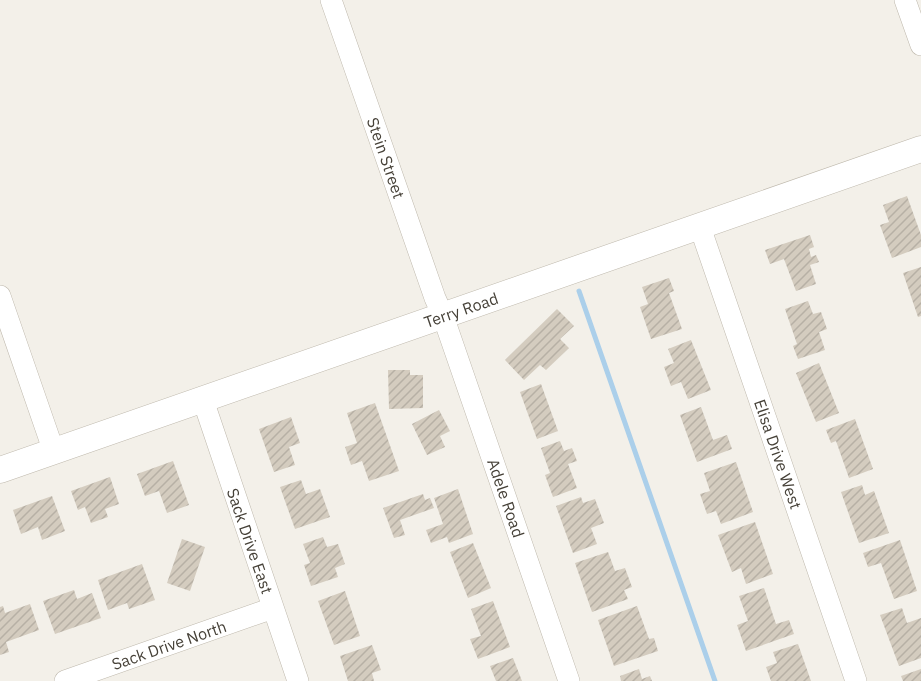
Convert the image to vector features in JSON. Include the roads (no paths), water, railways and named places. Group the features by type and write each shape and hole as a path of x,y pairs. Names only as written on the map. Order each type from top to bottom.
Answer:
{"street":[{"name":"Stein Street","path":"331,0 435,298 444,316"},
{"path":"905,0 921,45"},
{"name":"Terry Road","path":"0,471 921,149"},
{"name":"Elisa Drive West","path":"700,227 856,681"},
{"path":"0,296 54,452"},
{"name":"Adele Road","path":"444,316 569,681"},
{"name":"Sack Drive East","path":"202,400 298,681"},
{"name":"Sack Drive North","path":"65,681 273,608"}],"waterway":[{"path":"579,291 715,681"}]}
